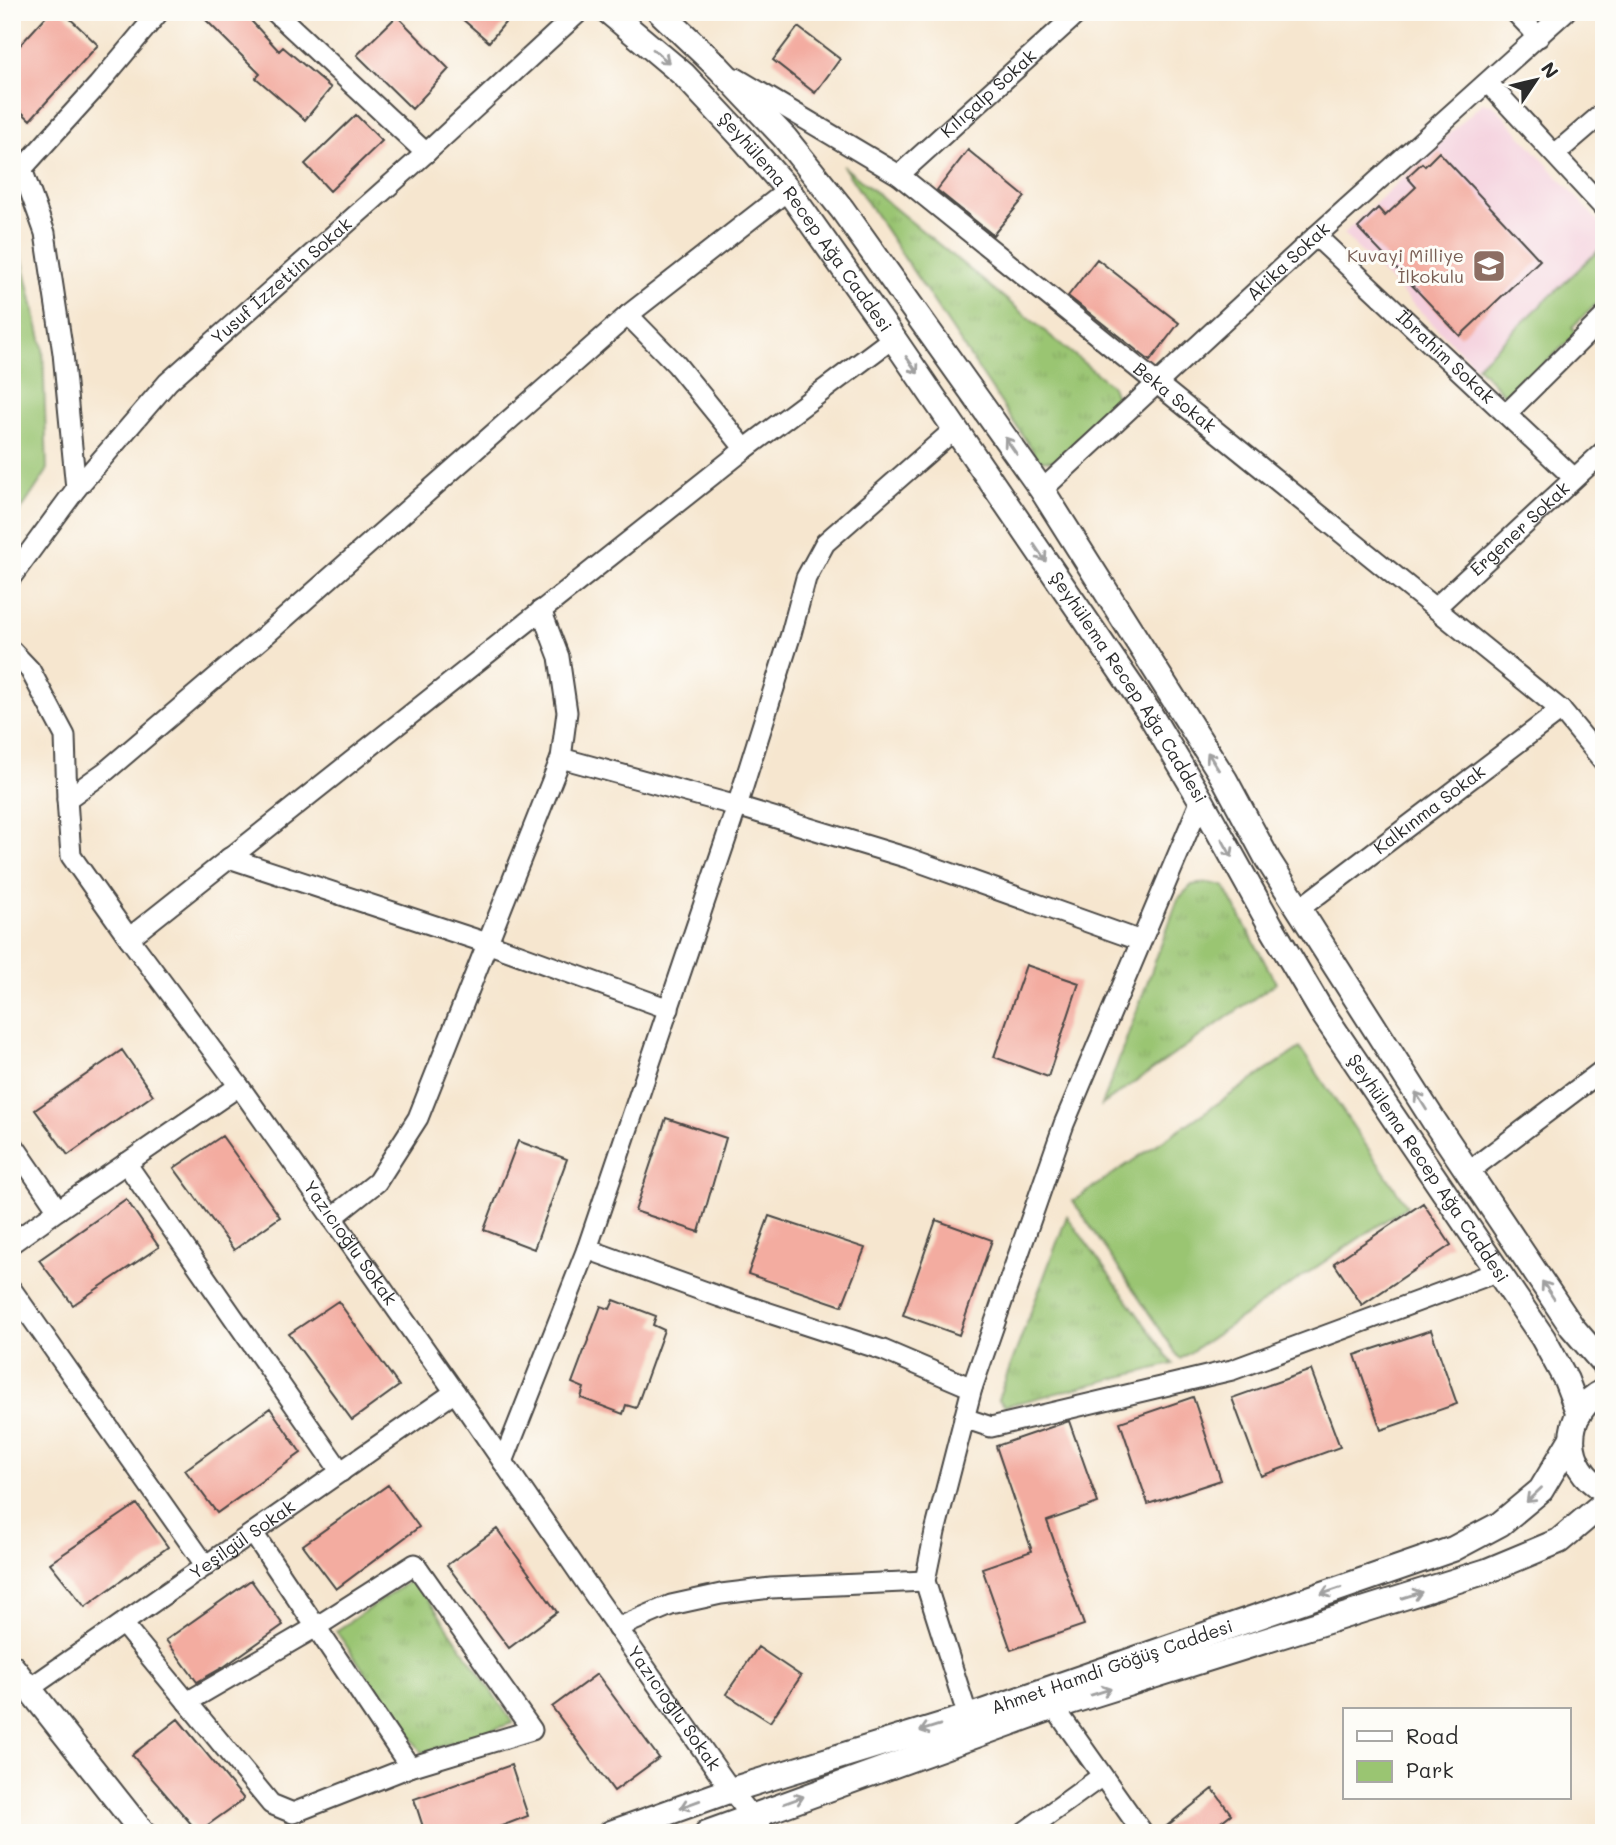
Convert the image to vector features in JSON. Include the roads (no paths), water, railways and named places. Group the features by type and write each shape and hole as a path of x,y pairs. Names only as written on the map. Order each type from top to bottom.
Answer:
{"street":[{"path":"76,489 63,353 45,233 17,164 98,85 159,12"},
{"path":"275,12 426,153"},
{"name":"Yusuf İzzettin Sokak","path":"12,576 76,489 168,382 426,153 579,12"},
{"name":"Şeyhülema Recep Ağa Caddesi","path":"609,12 684,75 788,190 956,428 1148,711 1322,1012 1543,1338 1566,1380 1579,1413"},
{"name":"Şeyhülema Recep Ağa Caddesi","path":"660,12 719,68 785,138 842,209 1042,490 1225,780 1268,860 1468,1172 1572,1327 1604,1364"},
{"name":"Kılıçalp Sokak","path":"899,175 1079,12"},
{"path":"1515,12 1539,37"},
{"name":"Akika Sokak","path":"1042,490 1316,236 1565,12"},
{"name":"Beka Sokak","path":"719,68 899,175 1561,710 1604,762"},
{"path":"1489,83 1604,208"},
{"path":"1555,153 1604,112"},
{"path":"66,799 106,771 261,639 628,315 788,190"},
{"name":"İbrahim Sokak","path":"1316,236 1574,478"},
{"path":"628,315 676,364 745,449"},
{"path":"1506,414 1604,317"},
{"path":"129,938 745,449 893,338"},
{"path":"503,1462 587,1249 737,806 806,578 825,543 956,428"},
{"name":"Ergener Sokak","path":"1435,608 1604,451"},
{"path":"332,1218 377,1182 418,1118 561,758 567,712 559,657 541,610"},
{"name":"Yazıcıoğlu Sokak","path":"12,651 30,670 65,736 66,799 71,856 239,1086 731,1790 759,1824"},
{"name":"Kalkınma Sokak","path":"1299,909 1561,710"},
{"path":"561,758 737,806 908,858 1141,941"},
{"path":"968,1717 925,1581 935,1532 972,1388 1064,1124 1201,800"},
{"path":"229,858 487,943 669,1009"},
{"path":"1468,1172 1604,1069"},
{"path":"12,1243 239,1086"},
{"path":"12,1143 58,1210"},
{"path":"126,1163 341,1472"},
{"path":"587,1249 720,1297 883,1350 972,1388"},
{"path":"964,1418 991,1427 1232,1370 1497,1272"},
{"path":"12,1290 206,1566"},
{"path":"1572,1327 1604,1344"},
{"path":"1579,1413 1587,1402 1604,1391"},
{"name":"Yeşilgül Sokak","path":"30,1688 455,1392"},
{"name":"Ahmet Hamdi Göğüş Caddesi","path":"611,1833 731,1790 968,1717 1453,1549 1500,1524 1541,1490 1572,1438 1579,1413"},
{"path":"1572,1438 1578,1466 1590,1481 1604,1490"},
{"name":"Ahmet Hamdi Göğüş Caddesi","path":"707,1833 759,1824 1054,1707 1487,1571 1559,1541 1604,1503"},
{"path":"253,1533 411,1767"},
{"path":"123,1624 187,1702 271,1804 293,1814 411,1767 532,1730 415,1564 316,1627 187,1702"},
{"path":"617,1628 671,1605 721,1594 771,1588 925,1581"},
{"path":"12,1667 143,1833"},
{"path":"1054,1707 1143,1833"},
{"path":"1023,1833 1102,1776"}],"place":[{"name":"Kuvayi Milliye İlkokulu","path":"1489,266"}]}
